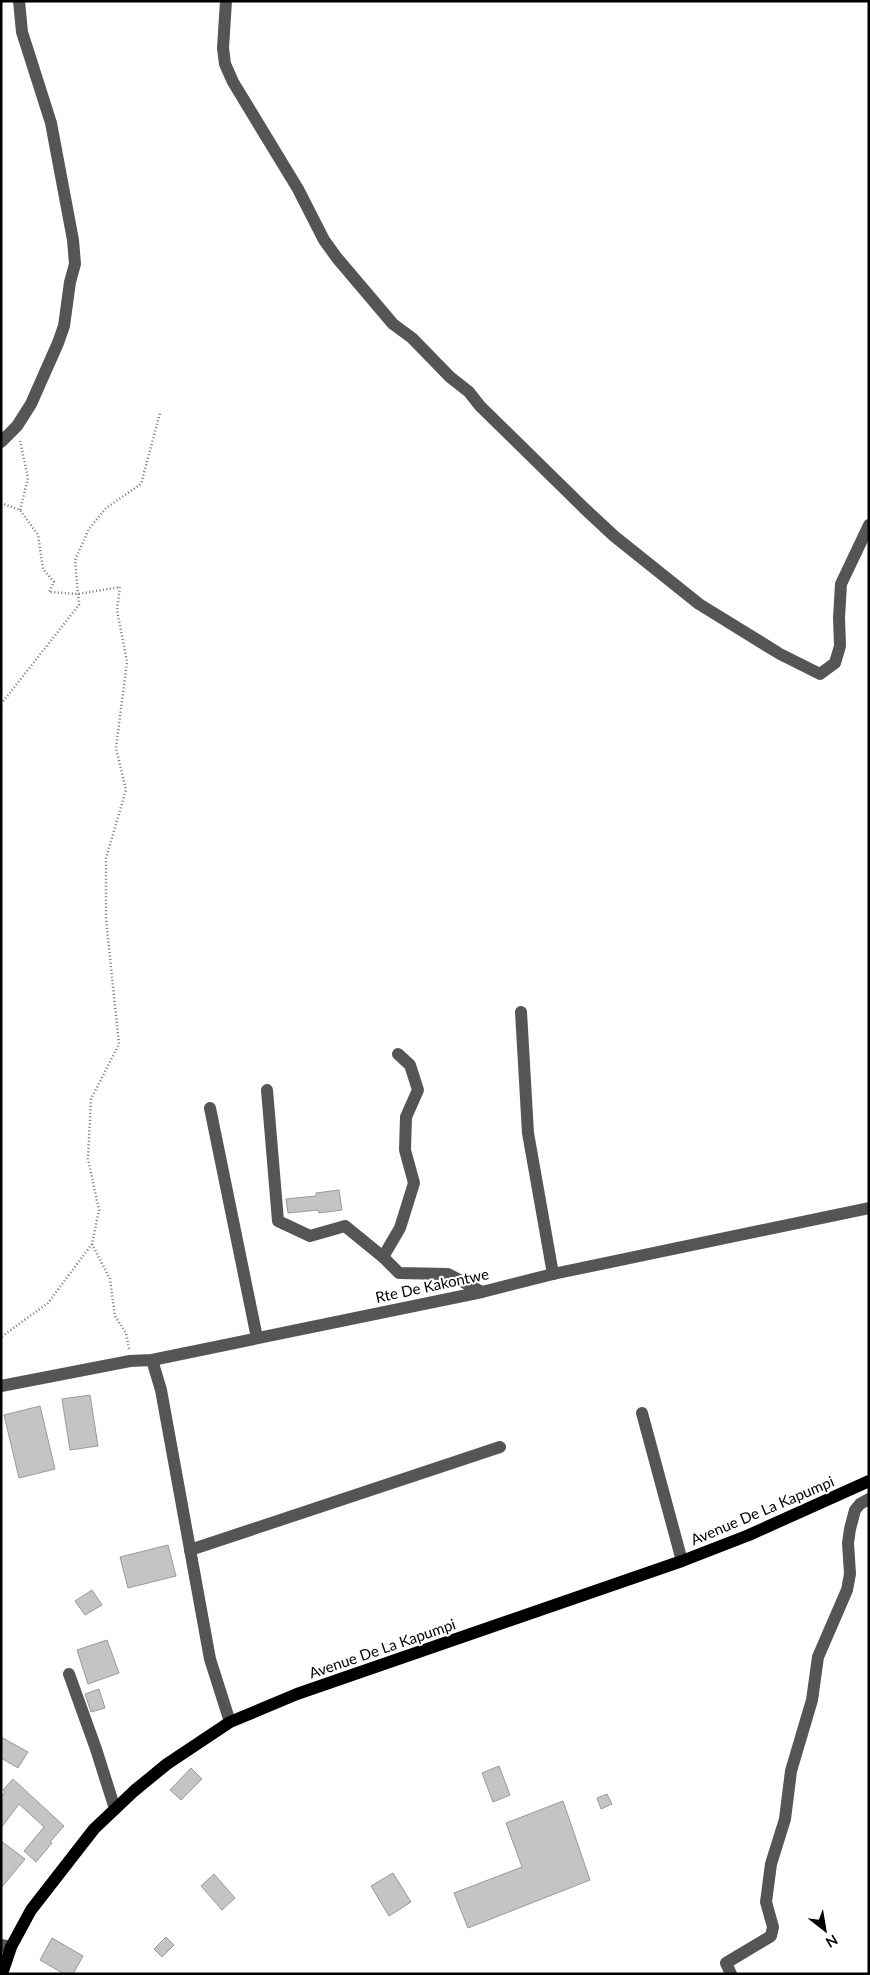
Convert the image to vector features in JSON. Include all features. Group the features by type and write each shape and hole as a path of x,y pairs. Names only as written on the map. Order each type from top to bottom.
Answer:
{"main road":[{"name":"Avenue De La Kapumpi","path":"2,1974 6,1946 30,1910 94,1829 134,1790 167,1764 230,1722 297,1694 682,1561 749,1535 869,1481"}],"street":[{"path":"1,442 17,426 37,392 58,343 64,326 70,282 75,264 73,240 51,123 22,32 19,1"},
{"path":"226,1 222,48 225,64 250,112 298,189 324,240 337,258 393,324 412,338 450,377 469,392 480,406 614,536 699,604 780,654 820,674 835,663 840,646 839,618 842,584 869,525"},
{"path":"522,1012 528,1133 553,1274"},
{"path":"383,1257 400,1228 414,1184 405,1150 406,1117 418,1090 410,1064 398,1054"},
{"path":"267,1090 278,1221 310,1236 345,1226 383,1257 399,1273 448,1274 482,1292"},
{"path":"210,1108 257,1338"},
{"name":"Rte De Kakontwe","path":"1,1386 130,1361 152,1360 482,1292 553,1274 869,1208"},
{"path":"152,1360 160,1390 210,1659 230,1722"},
{"path":"642,1413 682,1561"},
{"path":"190,1550 500,1447"},
{"path":"731,1974 726,1963 771,1936 773,1927 766,1902 771,1864 785,1819 791,1771 812,1700 818,1657 847,1590 850,1574 848,1542 855,1510 860,1504 869,1499"},
{"path":"69,1674 115,1809"}],"path":[{"path":"1,704 79,605 75,560 89,529 106,508 141,484 160,413"},
{"path":"17,426 28,478 20,510"},
{"path":"1,503 20,510 38,535 43,569 54,582 49,592 78,594 120,587 117,610 127,662 116,748 126,790 106,858 106,919 120,1044 90,1099 88,1159 99,1210 92,1244 48,1303 1,1337"},
{"path":"92,1244 110,1279 115,1316 126,1333 130,1361"}],"building":[{"path":"339,1190 342,1210 319,1213 318,1210 288,1213 286,1199 316,1196 316,1193"},
{"path":"90,1395 98,1446 70,1450 62,1399"},
{"path":"40,1406 55,1469 19,1478 4,1415"},
{"path":"168,1545 176,1576 128,1588 120,1557"},
{"path":"92,1590 102,1605 85,1615 75,1601"},
{"path":"107,1640 119,1673 88,1684 77,1650"},
{"path":"99,1689 105,1708 91,1712 85,1694"},
{"path":"1,1737 28,1752 18,1768 1,1758"},
{"path":"499,1766 510,1795 493,1802 482,1773"},
{"path":"191,1768 202,1779 181,1800 170,1790"},
{"path":"13,1779 64,1826 36,1862 24,1851 44,1827 19,1804 1,1828 1,1797 5,1792 3,1790"},
{"path":"607,1794 612,1804 601,1809 597,1798"},
{"path":"563,1801 590,1880 468,1928 454,1893 522,1867 506,1823"},
{"path":"1,1841 25,1859 1,1888"},
{"path":"393,1873 411,1902 389,1916 371,1886"},
{"path":"214,1874 235,1898 222,1910 201,1886"},
{"path":"166,1937 174,1945 162,1957 154,1949"},
{"path":"52,1938 83,1956 73,1974 64,1974 40,1960"}]}
